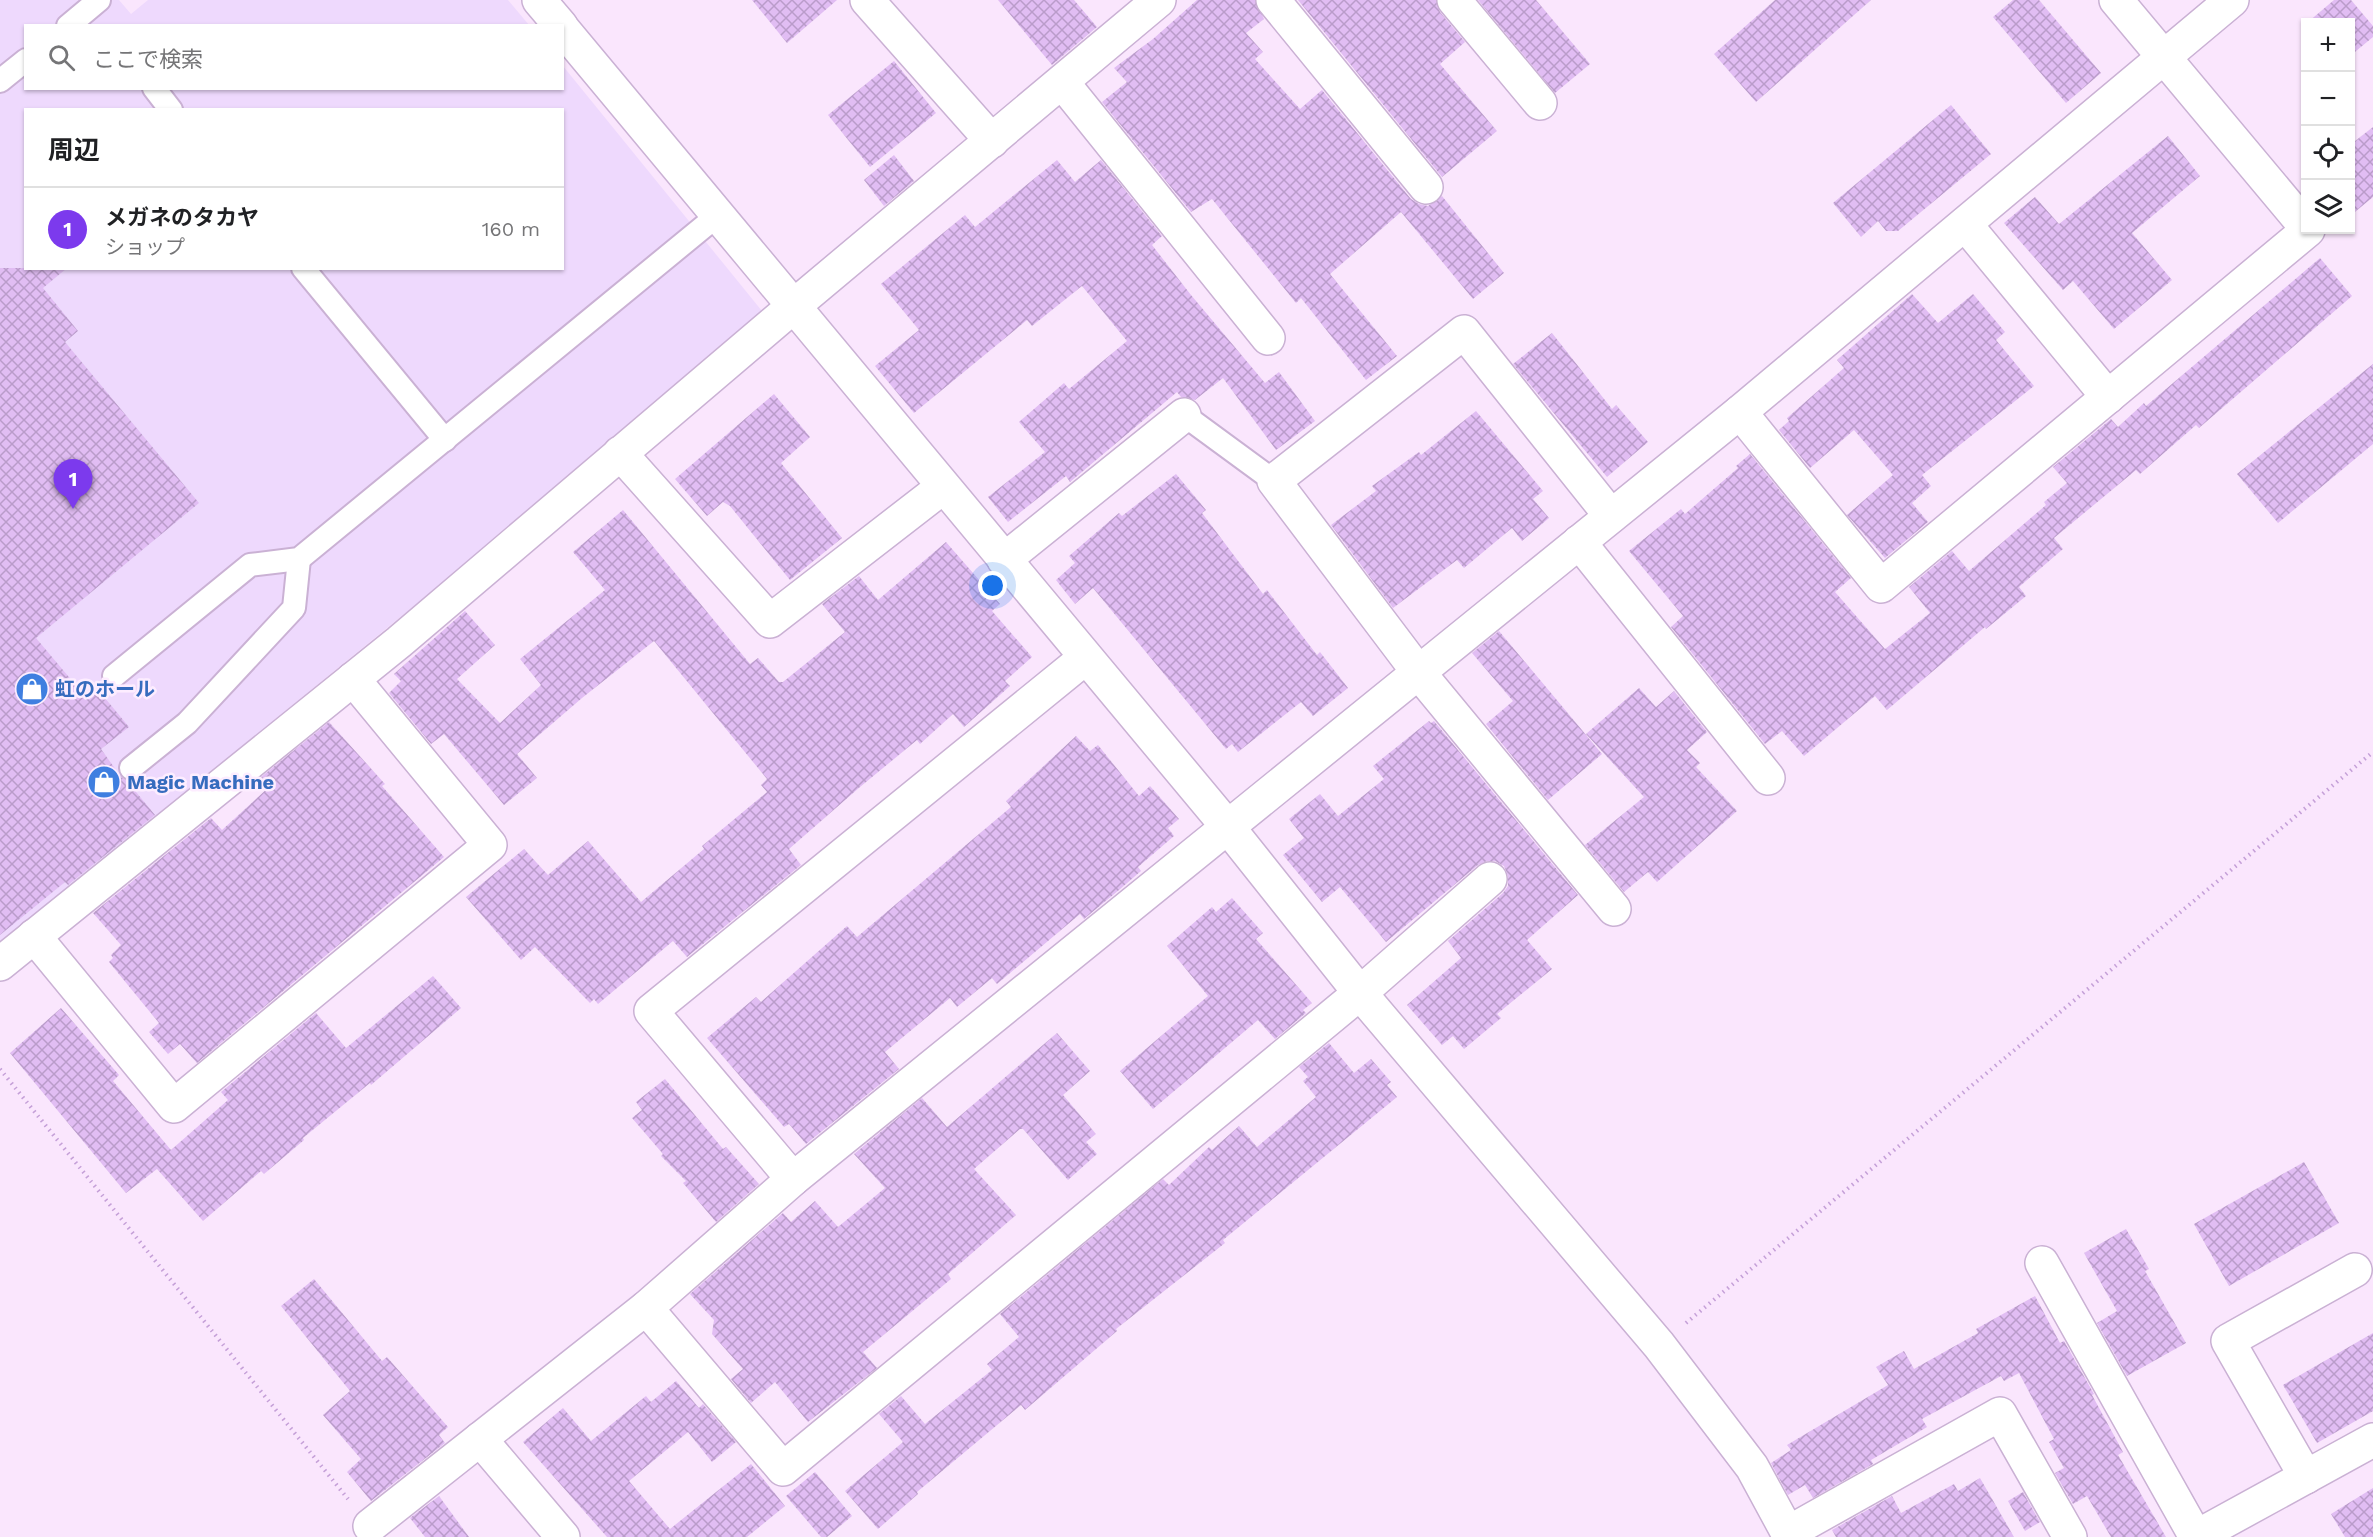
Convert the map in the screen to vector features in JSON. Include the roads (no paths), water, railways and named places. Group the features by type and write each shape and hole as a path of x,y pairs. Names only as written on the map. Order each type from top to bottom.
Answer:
{"street":[{"path":"539,0 559,24"},
{"path":"867,0 992,141"},
{"path":"1273,0 1426,187"},
{"path":"1454,0 1540,103"},
{"path":"2116,0 2301,221"},
{"path":"370,1526 646,1308 793,1179 1740,412 2232,0"},
{"path":"0,964 353,679 795,304 1062,82 1138,6"},
{"path":"564,29 795,304 942,487 1227,826 1360,993 1659,1346 1752,1467 1789,1535 2000,1414 2070,1537"},
{"path":"1062,82 1268,339"},
{"path":"1965,224 2108,397"},
{"path":"1740,412 1881,586 2301,233"},
{"path":"1611,516 1464,332 1274,481 1419,673 1614,909"},
{"path":"1004,560 1184,415"},
{"path":"620,453 770,621 942,487"},
{"path":"1580,542 1768,778"},
{"path":"793,1179 651,1011 1085,658"},
{"path":"34,936 174,1106 490,845 353,679"},
{"path":"646,1308 783,1469 1360,993 1490,879"},
{"path":"2042,1263 2204,1535 2373,1440"},
{"path":"2306,1477 2228,1341 2355,1270"},
{"path":"480,1439 563,1537"}],"lane":[{"path":"71,24 92,9"},
{"path":"0,81 24,62"},
{"path":"156,90 169,108"},
{"path":"114,676 250,565 299,559 718,215"},
{"path":"305,270 445,440"},
{"path":"1184,415 1274,481"},
{"path":"131,768 187,723 294,608 299,559"}],"place":[{"name":"メガネのタカヤ","path":"73,509"},
{"name":"虹のホール","path":"32,689"},
{"name":"Magic Machine","path":"104,782"}]}
